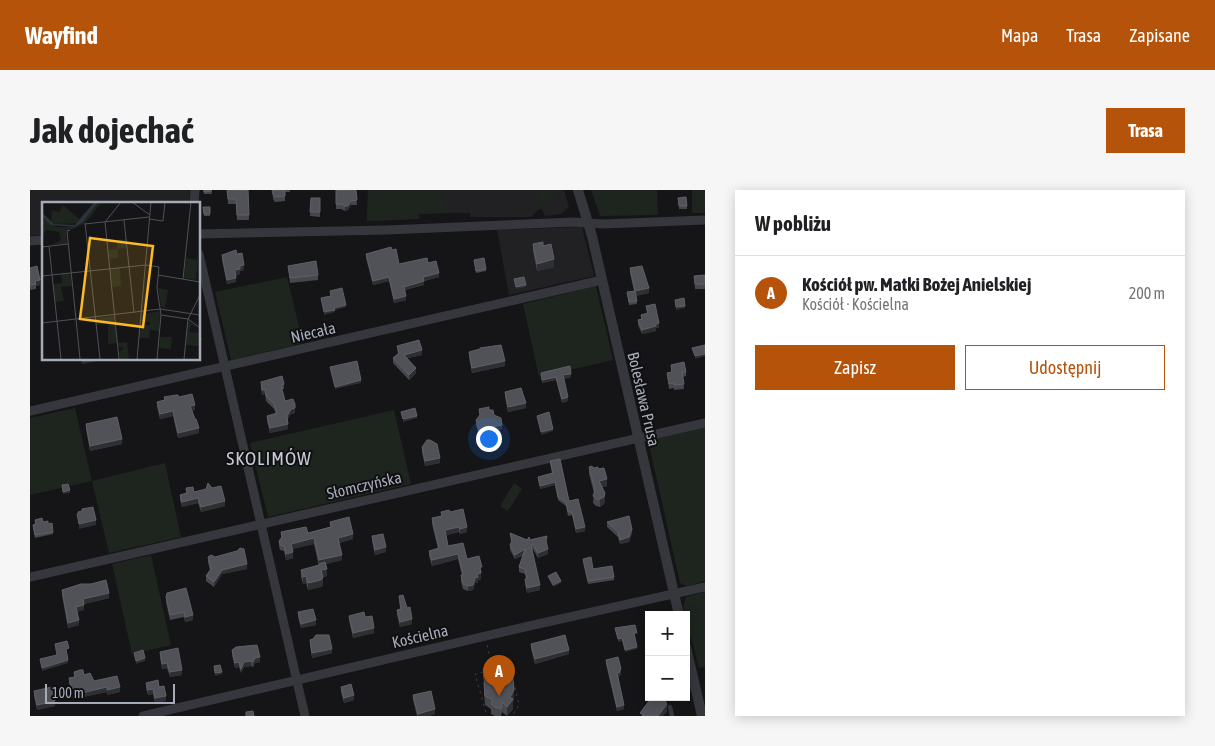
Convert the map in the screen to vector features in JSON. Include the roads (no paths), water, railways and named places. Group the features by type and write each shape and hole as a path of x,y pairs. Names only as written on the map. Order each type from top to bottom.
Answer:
{"street":[{"name":"Bolesława Prusa","path":"578,190 602,280 678,611"},
{"path":"200,234 705,220"},
{"path":"200,258 305,716"},
{"name":"Niecała","path":"30,411 602,280"},
{"name":"Słomczyńska","path":"30,577 705,423"},
{"name":"Kościelna","path":"143,716 705,587"},
{"path":"688,656 702,716"}],"lane":[{"path":"670,707 672,716"}],"place":[{"name":"Kościół pw. Matki Bożej Anielskiej","path":"499,696"}],"district":[{"name":"SKOLIMÓW","path":"269,458"}]}
